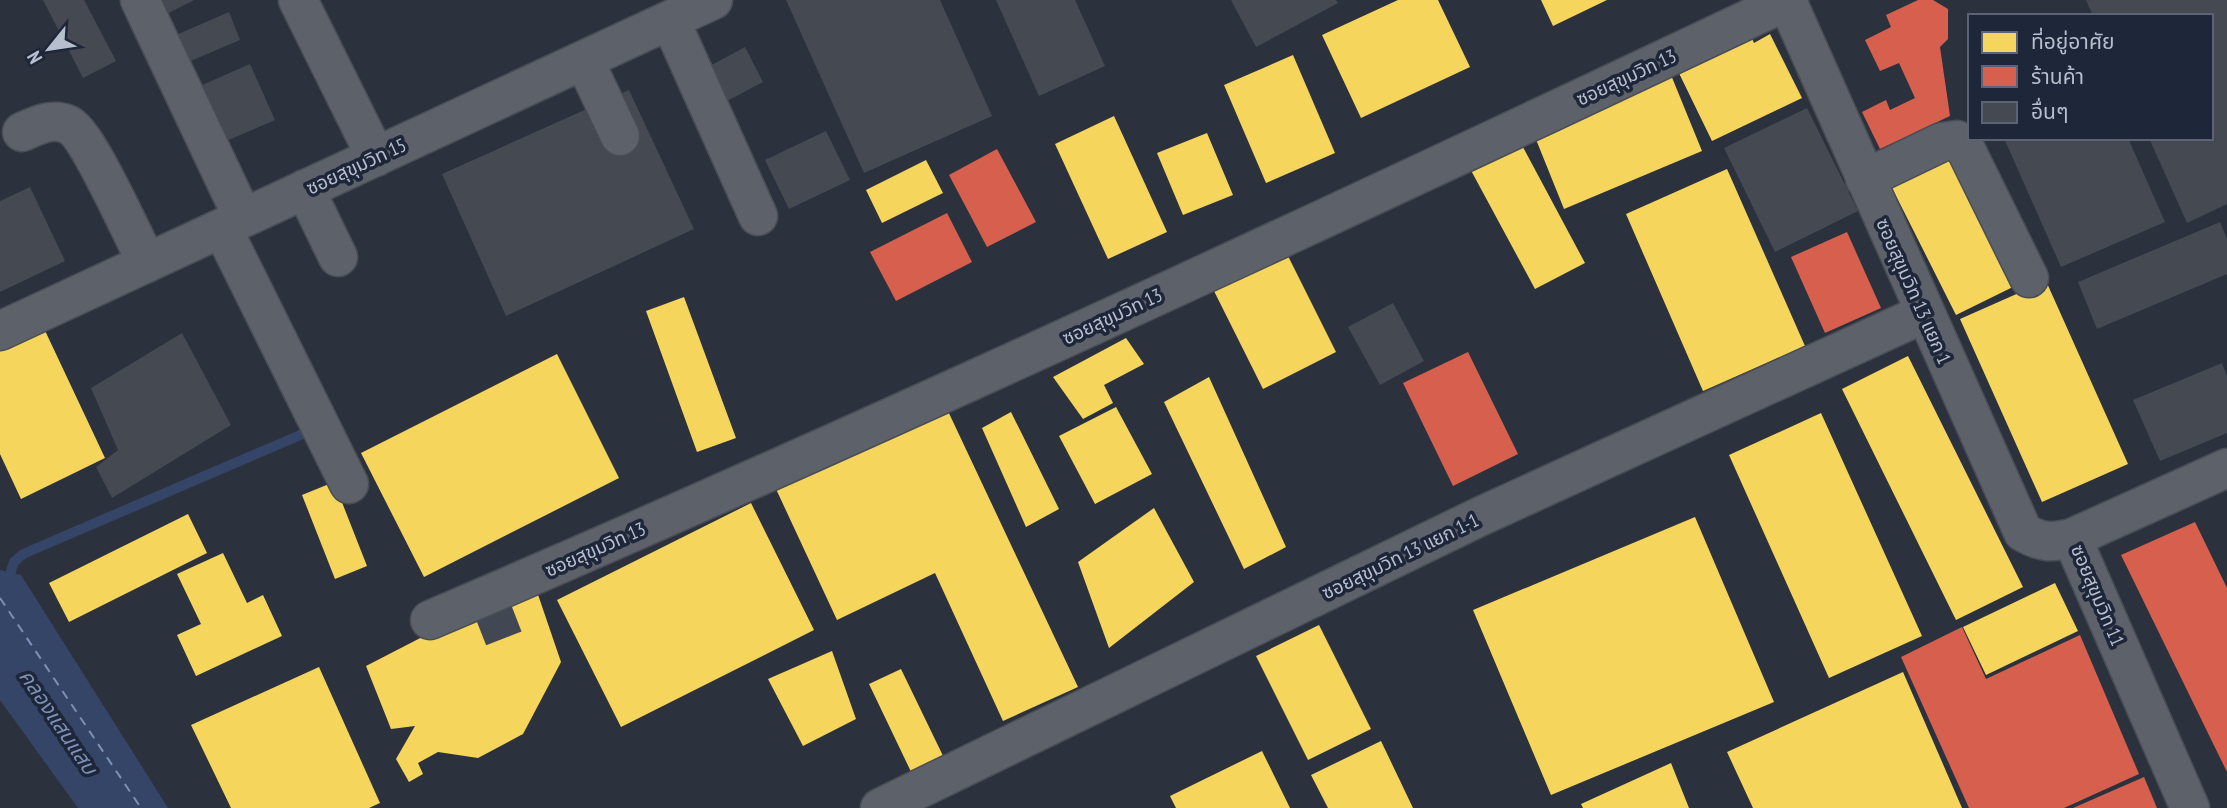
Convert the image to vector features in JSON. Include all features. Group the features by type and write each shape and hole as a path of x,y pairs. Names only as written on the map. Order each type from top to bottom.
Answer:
{"street":[{"path":"140,0 233,223 349,484"},
{"path":"299,0 376,157"},
{"name":"ซอยสุขุมวิท 15","path":"0,331 713,0"},
{"name":"ซอยสุขุมวิท 13 แยก 1","path":"1788,0 2023,532 2039,541 2059,541 2072,537"},
{"name":"ซอยสุขุมวิท 13","path":"430,620 488,600 863,430 1352,206 1788,0"},
{"path":"670,20 758,216"},
{"path":"584,60 620,136"},
{"path":"22,132 54,121 71,126 88,148 147,263"},
{"path":"1865,179 1942,142 1957,140 1965,148 2029,278"},
{"path":"305,189 338,257"},
{"name":"ซอยสุขุมวิท 13 แยก 1-1","path":"880,808 1479,517 1925,313"},
{"name":"ซอยสุขุมวิท 11","path":"2190,808 2072,537 2227,468"}],"water":[{"name":"คลองแสนแสบ","path":"0,570 21,575 168,808 78,808 0,700"}],"building: ที่อยู่อาศัย":[{"path":"1398,0 1438,0 1470,67 1361,118 1322,35"},
{"path":"1541,0 1607,0 1553,26"},
{"path":"1748,30 1754,43 1770,34 1802,98 1712,141 1675,65"},
{"path":"1293,55 1335,153 1266,183 1224,85"},
{"path":"1671,75 1702,151 1564,209 1533,132"},
{"path":"1114,116 1167,232 1108,259 1055,144"},
{"path":"1207,133 1233,195 1183,215 1157,153"},
{"path":"1517,136 1585,263 1535,289 1467,163"},
{"path":"1956,143 2025,281 1956,315 1887,178"},
{"path":"926,160 943,193 882,223 866,190"},
{"path":"1727,169 1805,346 1703,391 1626,214"},
{"path":"1286,252 1336,352 1263,389 1213,289"},
{"path":"2046,281 2128,464 2042,502 1960,319"},
{"path":"684,297 736,438 697,452 646,311"},
{"path":"40,320 105,458 21,499 0,454 0,339"},
{"path":"1126,338 1144,364 1104,385 1113,403 1083,419 1053,377"},
{"path":"557,354 619,478 424,577 361,453"},
{"path":"1908,356 2023,587 1956,620 1842,389"},
{"path":"1209,377 1286,547 1244,569 1164,402"},
{"path":"1116,407 1152,474 1095,504 1059,436"},
{"path":"947,409 1078,687 1003,721 935,573 837,620 776,489"},
{"path":"1011,412 1059,509 1026,527 982,428"},
{"path":"1821,413 1922,636 1829,678 1729,455"},
{"path":"334,482 367,566 335,579 302,495"},
{"path":"751,503 814,630 621,727 557,600"},
{"path":"1154,508 1194,582 1109,648 1078,562"},
{"path":"188,514 207,553 69,622 49,583"},
{"path":"1695,517 1774,702 1551,795 1473,610"},
{"path":"223,553 247,603 263,595 282,636 196,676 177,635 201,624 177,574"},
{"path":"533,580 561,662 523,734 478,758 438,752 418,763 423,774 409,782 396,759 415,726 391,729 366,666"},
{"path":"2055,583 2078,631 1986,675 1963,627"},
{"path":"1319,625 1371,729 1308,760 1256,656"},
{"path":"832,651 856,719 803,746 768,679"},
{"path":"319,667 380,803 369,808 231,808 191,725"},
{"path":"901,669 946,762 914,778 869,684"},
{"path":"1903,672 1962,808 1753,808 1727,752"},
{"path":"1381,741 1413,808 1328,808 1311,775"},
{"path":"1262,751 1290,808 1176,808 1170,796"},
{"path":"1671,763 1689,808 1583,808 1581,804"}],"building: ร้านค้า":[{"path":"1918,0 1933,0 1948,9 1948,39 1940,47 1950,116 1880,149 1862,112 1886,100 1890,110 1915,98 1899,63 1880,71 1865,40 1891,27 1886,15"},
{"path":"997,149 1036,222 987,247 949,175"},
{"path":"947,213 972,262 896,301 870,252"},
{"path":"1847,232 1881,308 1825,333 1791,257"},
{"path":"1468,352 1518,454 1453,486 1403,383"},
{"path":"2195,522 2227,588 2227,772 2121,555"},
{"path":"1962,627 1986,679 2080,635 2139,774 2064,808 1969,808 1901,657"},
{"path":"2144,777 2157,808 2073,808"}],"building: อื่นๆ":[{"path":"43,0 84,0 116,61 83,78"},
{"path":"145,0 194,0 155,20"},
{"path":"786,0 940,0 992,116 864,173"},
{"path":"996,0 1075,0 1105,66 1039,96"},
{"path":"1231,0 1336,0 1338,3 1256,47"},
{"path":"2086,0 2227,0 2227,204 2187,223 2150,140 2213,140 2213,14 2092,14"},
{"path":"229,12 240,40 179,66 167,39"},
{"path":"745,47 763,82 727,101 708,67"},
{"path":"250,64 275,120 217,145 193,89"},
{"path":"629,90 694,229 506,316 442,174"},
{"path":"1807,108 1858,211 1775,252 1724,148"},
{"path":"826,131 850,180 789,209 765,160"},
{"path":"2005,140 2129,140 2165,222 2061,267"},
{"path":"30,187 65,261 0,292 0,201"},
{"path":"2220,222 2227,239 2227,274 2097,329 2078,282"},
{"path":"1393,303 1424,361 1380,385 1348,327"},
{"path":"182,333 231,425 112,498 96,467 118,450 91,388"},
{"path":"2222,363 2227,376 2227,433 2160,461 2133,400"}],"waterway":[{"path":"0,588 7,583 14,562 23,554 312,430"}],"ferry route":[{"path":"0,598 141,808"}],"tunnel":[{"path":"490,603 508,649"}]}
